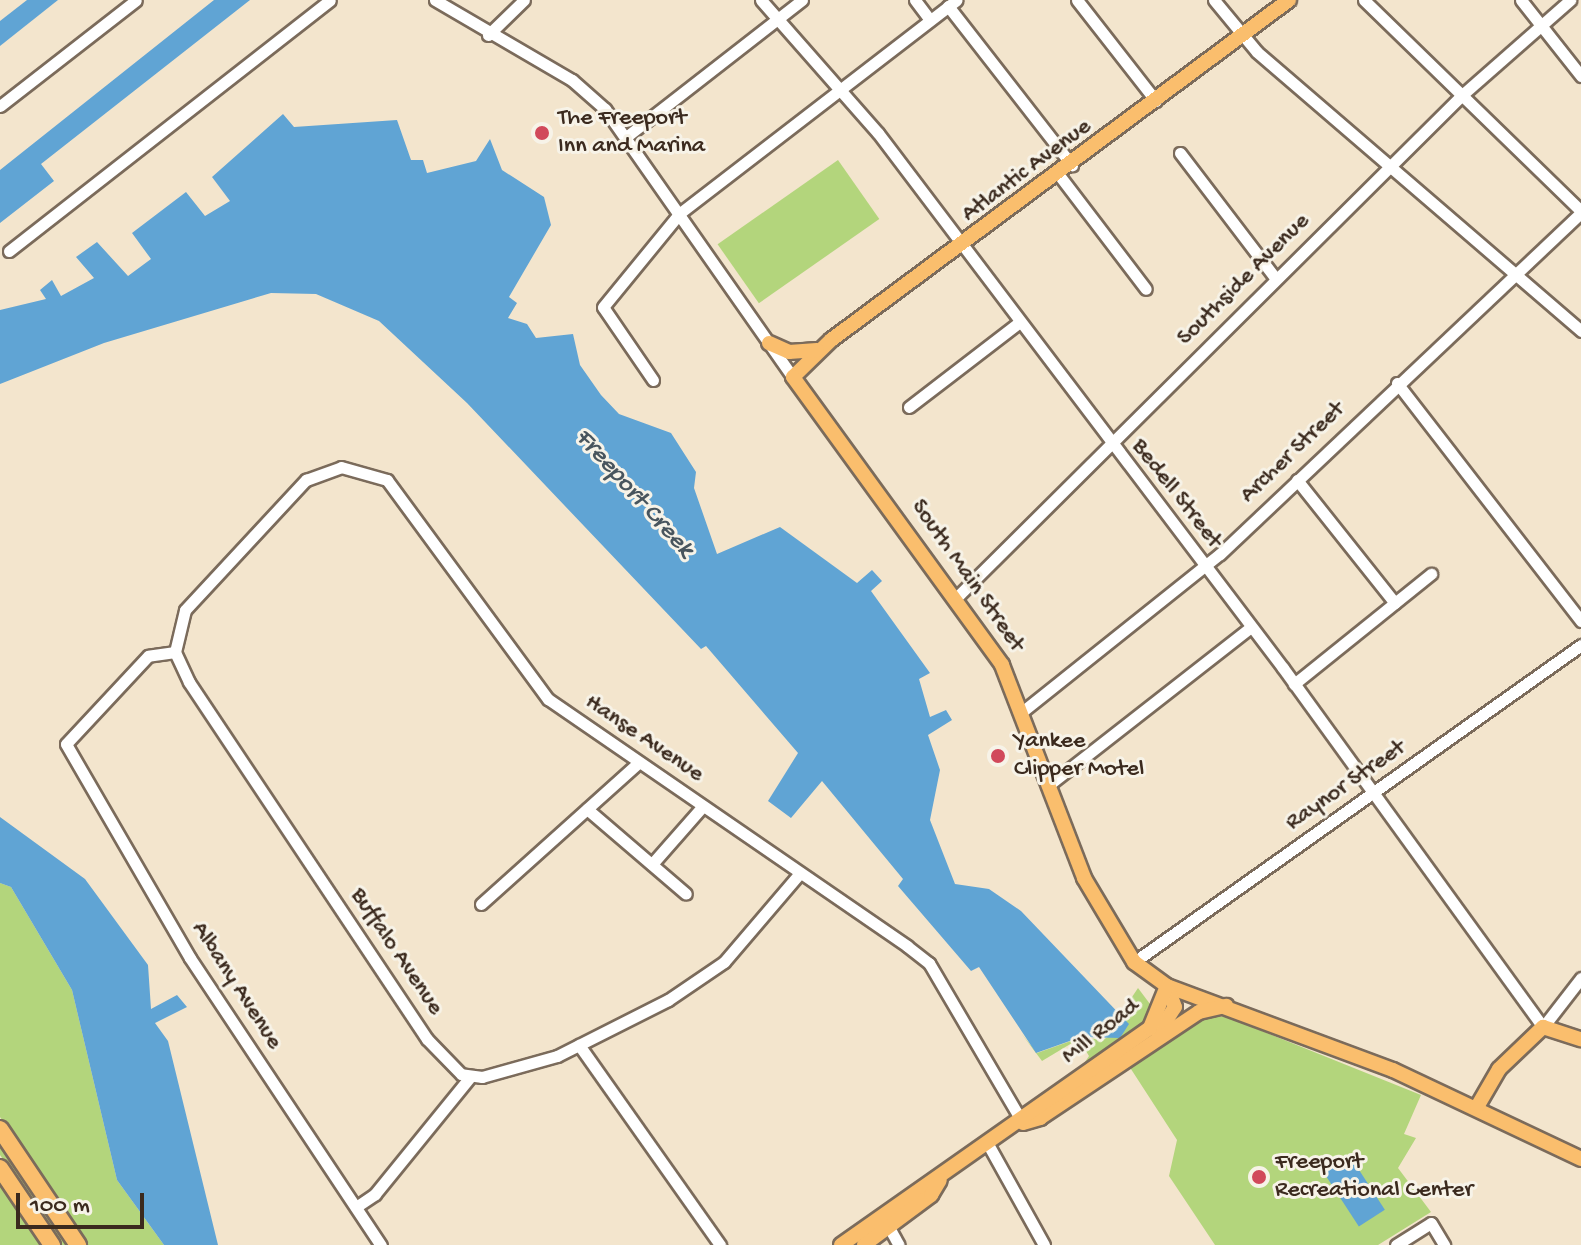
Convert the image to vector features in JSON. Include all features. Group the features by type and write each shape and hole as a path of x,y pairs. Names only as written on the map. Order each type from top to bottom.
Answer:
{"highway":[{"path":"0,1129 78,1245"},
{"path":"0,1168 52,1245"}],"main road":[{"name":"Atlantic Avenue","path":"793,377 818,350 1059,175 1289,0"},
{"path":"769,343 789,352 818,350"},
{"name":"South Main Street","path":"793,377 1002,665 1023,711 1084,878 1134,962 1167,986 1231,1005 1477,1107 1581,1159"},
{"name":"Mill Road","path":"1023,1123 1150,1028 1167,986"},
{"name":"Mill Road","path":"1141,1050 1174,1014 1167,986"},
{"name":"Mill Road","path":"841,1245 931,1195 940,1180 989,1146 1199,1012 1231,1005"},
{"path":"1477,1107 1499,1069 1543,1027 1581,1039"},
{"name":"Mill Road","path":"864,1245 884,1220"}],"street":[{"path":"0,106 136,0"},
{"path":"9,251 330,0"},
{"name":"South Main Street","path":"435,0 488,35 572,80 626,137 793,377"},
{"path":"488,35 524,0"},
{"name":"Bedell Street","path":"761,0 838,93 878,133 959,248 1294,684 1370,795 1543,1027"},
{"path":"626,137 802,0"},
{"path":"915,0 930,20"},
{"path":"1077,0 1156,101"},
{"path":"1214,0 1242,35 1581,331"},
{"path":"1364,0 1581,212"},
{"path":"1521,0 1581,76"},
{"name":"Southside Avenue","path":"956,598 1462,95 1570,0"},
{"path":"653,380 603,307 680,213 952,3 1072,165"},
{"path":"1180,153 1276,279"},
{"path":"1059,175 1146,289"},
{"name":"Archer Street","path":"1023,711 1204,566 1581,212"},
{"path":"909,407 1017,324"},
{"path":"1397,383 1581,621"},
{"name":"Hanse Avenue","path":"175,652 192,599 314,475 341,467 387,480 536,687 929,963 1023,1123"},
{"path":"1297,480 1395,603"},
{"path":"1294,684 1431,574"},
{"path":"1050,784 1251,627"},
{"name":"Raynor Street","path":"1134,962 1581,645"},
{"name":"Albany Avenue","path":"175,652 148,656 66,744 190,958 381,1245"},
{"name":"Buffalo Avenue","path":"175,652 427,1039 444,1062 470,1077"},
{"path":"481,904 639,762"},
{"path":"652,864 703,806"},
{"path":"587,809 686,894"},
{"path":"356,1207 375,1194 470,1077 579,1045 706,978 800,873"},
{"path":"1543,1027 1581,978"},
{"path":"579,1045 720,1245"},
{"path":"989,1146 1044,1245"},
{"path":"884,1220 899,1245"},
{"path":"1396,1245 1431,1223 1444,1245"}],"green space":[{"path":"838,160 879,219 759,303 718,244"},
{"path":"0,883 11,887 72,990 117,1180 164,1245 86,1245 0,1117"},
{"path":"1138,988 1153,1008 1147,1021 1083,1065 1089,1056 1083,1046 1072,1043 1042,1061 1021,1033 1037,1053 1082,1037 1103,1040 1128,1024 1120,1015"},
{"path":"1204,1016 1227,1017 1421,1095 1404,1134 1416,1138 1398,1168 1431,1212 1378,1245 1215,1245 1169,1176 1177,1140 1129,1066"},
{"path":"0,1142 70,1245 62,1245 0,1155"},
{"path":"0,1182 43,1245 0,1245"}],"water":[{"path":"27,0 58,0 0,46 0,21"},
{"path":"214,0 250,0 41,164 54,181 0,223 0,170"},
{"name":"Freeport Creek","path":"283,114 294,127 397,120 411,160 423,160 427,173 476,161 490,139 502,170 544,197 551,225 509,297 517,303 508,318 527,324 536,338 573,334 580,365 619,414 671,433 696,472 694,488 717,554 780,527 857,583 872,570 882,581 871,591 930,673 919,679 930,717 946,710 952,720 928,735 940,770 930,820 955,884 989,889 1021,911 1129,1024 1120,1038 1081,1037 1036,1053 979,967 971,971 898,886 903,879 822,781 791,818 768,801 798,753 706,646 701,649 467,403 379,321 316,294 271,293 104,343 0,384 0,310 46,299 40,290 52,280 61,296 94,278 76,257 97,242 128,276 151,259 132,233 186,192 205,216 230,201 212,177"},
{"path":"0,817 85,879 148,965 151,1009 177,995 187,1007 155,1023 168,1041 218,1245 164,1245 117,1180 72,990 11,887 0,883"},
{"path":"1350,1156 1385,1210 1359,1227 1324,1173"}],"place":[{"name":"The Freeport Inn and Marina","path":"542,133"},
{"name":"Yankee Clipper Motel","path":"998,756"},
{"name":"Freeport Recreational Center","path":"1259,1177"}]}
